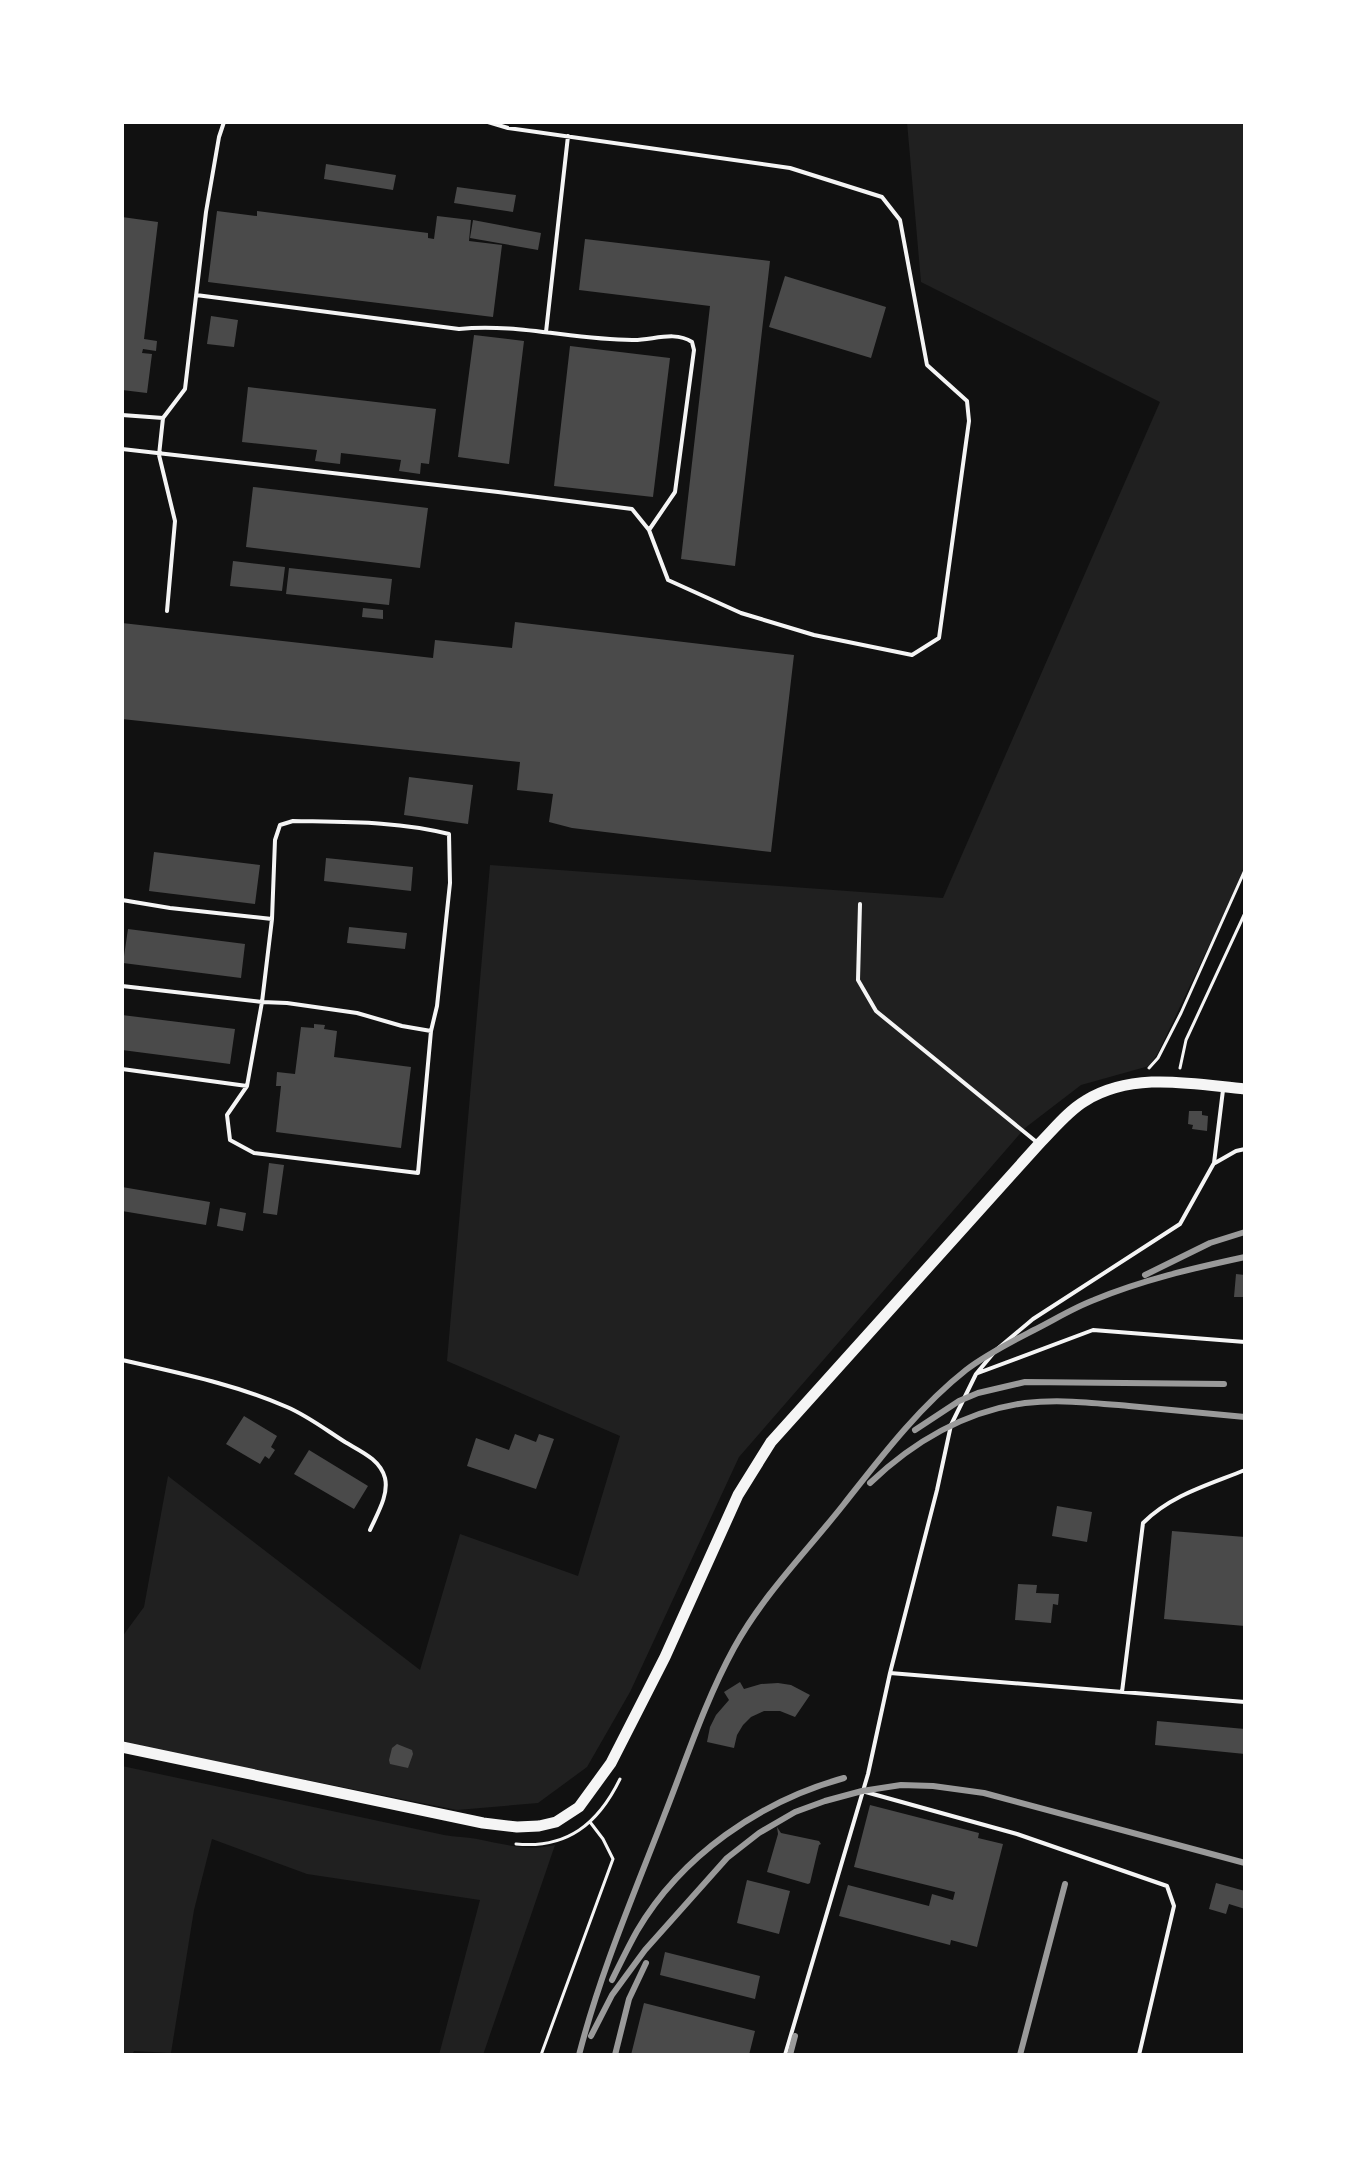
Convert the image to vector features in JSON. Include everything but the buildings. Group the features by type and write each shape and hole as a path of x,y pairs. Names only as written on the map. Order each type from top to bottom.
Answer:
{"street":[{"path":"122,1747 490,1824 539,1826 565,1818 579,1807 611,1763 665,1657 738,1495 771,1442 1039,1144 1084,1101 1122,1084 1177,1083 1245,1089"}],"lane":[{"path":"167,611 175,521 159,455 163,418 185,389 206,212 224,122"},
{"path":"122,449 632,509 649,530 668,580 741,613 814,635 912,655 939,638 969,421 967,401 927,365 900,220 882,197 790,168 508,128 488,122"},
{"path":"546,332 568,136"},
{"path":"196,295 459,329 485,326 632,340 675,336 686,338 692,342 694,350 675,492 649,530"},
{"path":"122,415 163,418"},
{"path":"293,821 382,824 426,828 449,834 450,883 437,1006 431,1031 418,1173 254,1153 230,1140 227,1115 247,1086 272,919 275,840 280,825 293,821"},
{"path":"122,900 272,919"},
{"path":"860,904 858,980 876,1011 1039,1144"},
{"path":"122,986 357,1013 431,1031"},
{"path":"122,1069 247,1086"},
{"path":"785,2055 868,1774 951,1425 976,1374 996,1350 1033,1319 1180,1224 1214,1163 1224,1087"},
{"path":"1214,1163 1245,1149"},
{"path":"976,1374 1093,1330 1245,1342"},
{"path":"122,1360 235,1387 269,1399 291,1408 363,1453 379,1464 385,1476 386,1489 370,1530"},
{"path":"1122,1692 1143,1523 1158,1508 1179,1496 1245,1470"},
{"path":"890,1673 1245,1702"},
{"path":"862,1791 1017,1834 1167,1886 1174,1906 1139,2055"}],"path":[{"path":"1135,1084 1158,1058 1245,870"},
{"path":"1177,1083 1186,1040 1245,913"},
{"path":"506,1841 536,1845 570,1836 605,1805 623,1773"},
{"path":"541,2055 613,1859 589,1821"}],"shaded area":[{"path":"907,122 1245,122 1245,870 1158,1053 1149,1066 1081,1085 1025,1128 739,1457 630,1692 587,1767 538,1803 457,1810 122,1743 122,1637 144,1607 168,1476 420,1670 460,1534 578,1576 620,1436 447,1361 490,865 943,898 1160,402 921,282"},
{"path":"122,1766 444,1835 526,1847 555,1845 483,2055 439,2055 480,1900 307,1874 212,1839 194,1910 171,2053 134,2051 132,2055 122,2055"}],"railway":[{"path":"1145,1275 1210,1243 1245,1232"},
{"path":"579,2055 618,1934 696,1731 734,1648 772,1592 886,1451 949,1384 974,1364 1008,1344 1079,1307 1131,1286 1245,1257"},
{"path":"915,1430 959,1401 978,1393 1025,1382 1224,1384"},
{"path":"870,1483 904,1454 961,1421 1025,1403 1090,1403 1245,1417"},
{"path":"612,1980 655,1904 700,1856 726,1835 782,1801 844,1778"},
{"path":"591,2036 612,1995 645,1950 727,1858 759,1833 795,1812 862,1791 901,1785 984,1793 1245,1863"},
{"path":"1020,2055 1065,1884"},
{"path":"615,2055 629,1999 646,1963"},
{"path":"790,2055 795,2036"}]}
